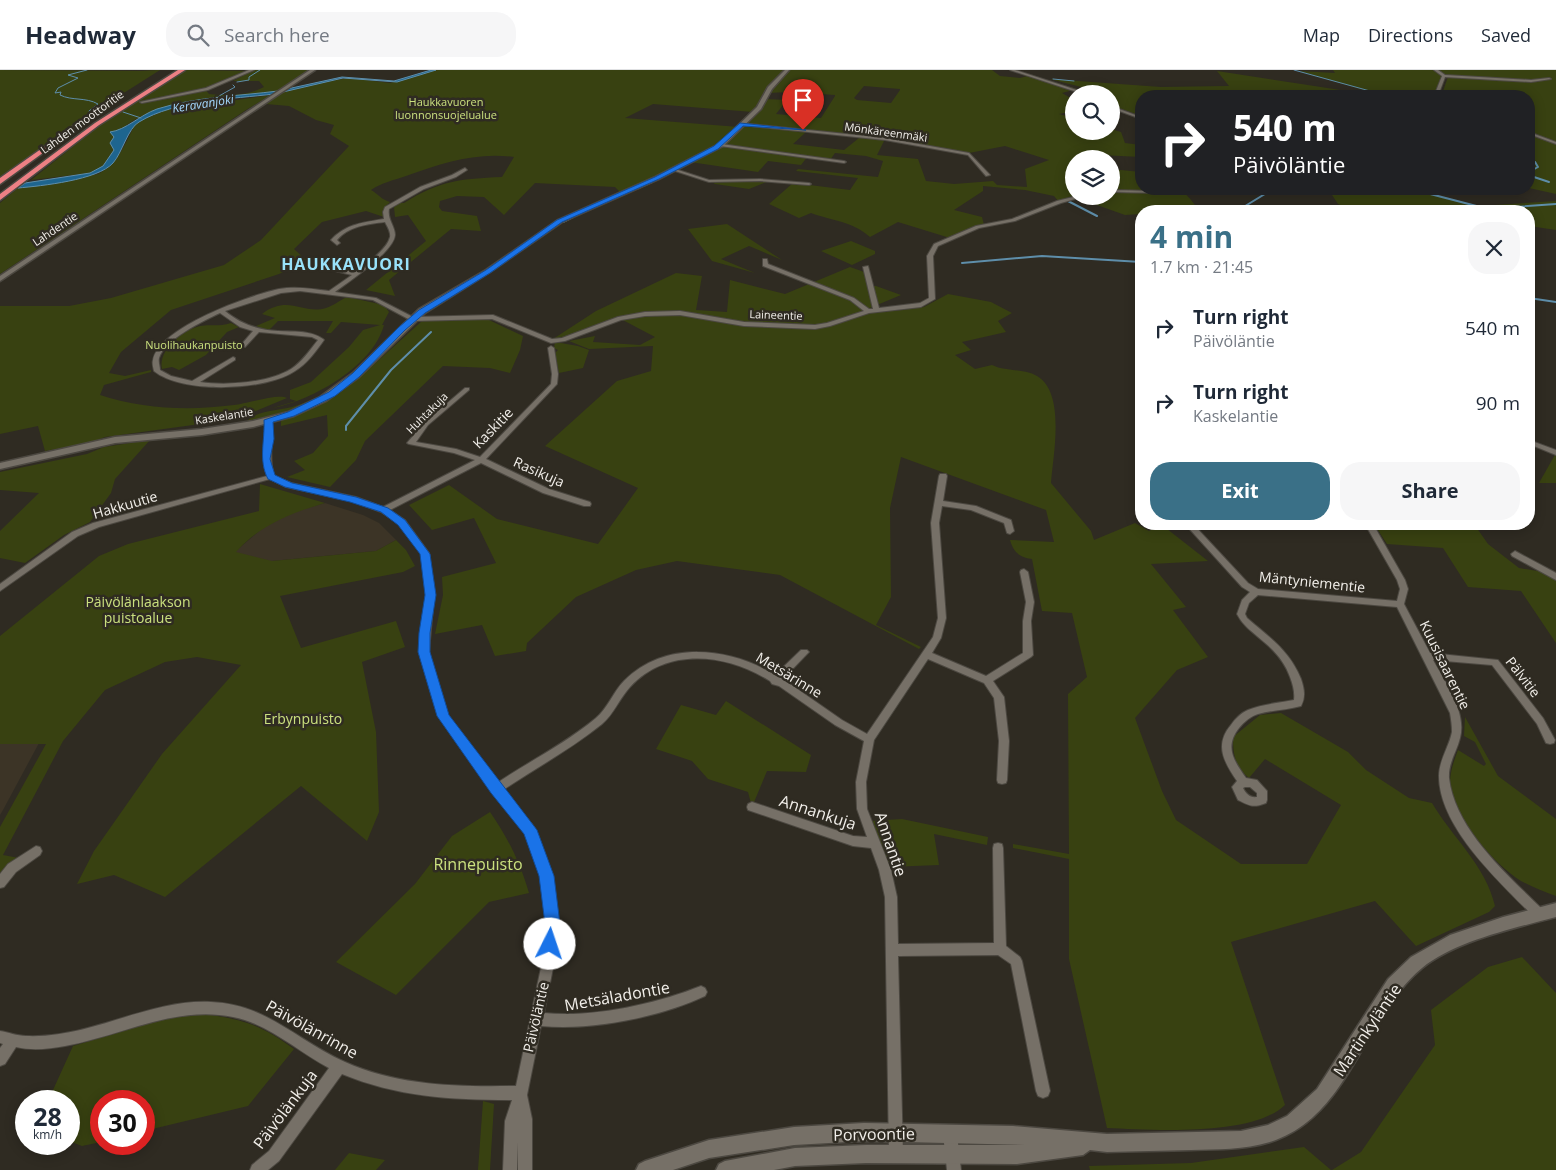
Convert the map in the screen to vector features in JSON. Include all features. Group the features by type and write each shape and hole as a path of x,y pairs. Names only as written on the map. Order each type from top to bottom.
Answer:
{"highway":[{"name":"Lahden moottoritie","path":"0,198 97,124 182,70"},
{"name":"Lahden moottoritie","path":"0,182 88,119"}],"main road":[{"name":"Lahdentie","path":"0,279 313,70"}],"street":[{"path":"142,102 207,89 252,70"},
{"name":"Kaskelantie","path":"0,466 115,440 202,432 268,420 312,404 345,384 412,319 488,271 560,221 674,169 721,145 758,108 770,88 787,70"},
{"path":"1012,70 1065,87"},
{"path":"1436,70 1444,76 1531,81 1549,80"},
{"path":"1438,90 1444,76"},
{"path":"1120,110 1135,116"},
{"name":"Mönkäreenmäki","path":"741,124 885,139 969,154 988,176"},
{"path":"1535,135 1556,143"},
{"path":"721,145 844,162"},
{"path":"330,293 378,256 392,239 385,211 387,208 422,188 454,176 465,169"},
{"path":"674,169 709,181 760,180 809,184"},
{"path":"1120,191 1135,192"},
{"name":"Laineentie","path":"412,319 493,317 551,341 563,340 620,318 645,314 680,313 744,324 806,327 828,325 876,309 921,305 932,299 930,256 940,243 978,227 1014,220 1065,200"},
{"path":"337,243 334,240 336,236 352,227 387,220"},
{"path":"765,260 765,265 852,299 868,311"},
{"path":"866,267 876,309"},
{"path":"337,270 356,274"},
{"path":"220,310 234,322 256,332 314,335 321,340 297,367 278,377 243,384 194,383 163,376 157,371 156,358 180,332 200,318 220,310 286,290 374,299 412,319"},
{"path":"243,346 256,332"},
{"name":"Kaskitie","path":"384,510 481,460 554,384 555,374 551,348"},
{"path":"194,383 233,359"},
{"name":"Huhtakuja","path":"467,389 426,424 411,443 456,451 481,460"},
{"path":"268,420 269,439 266,459 271,477"},
{"path":"1535,444 1556,453"},
{"name":"Rasikuja","path":"481,460 546,491 587,504"},
{"name":"Annantie","path":"896,1154 894,1133 891,897 885,870 862,809 861,782 869,739 937,638 942,618 935,523 943,476"},
{"name":"Päivöläntie","path":"271,477 289,485 353,499 384,510 402,522 425,554 430,595 424,633 424,652 443,716 496,789 530,830 547,876 552,924 548,963 520,1093 512,1121 510,1170"},
{"name":"Hakkuutie","path":"0,588 75,534 96,525 271,477"},
{"path":"939,503 973,508 1008,522 1010,531"},
{"name":"Mäntyniementie","path":"1195,530 1245,585 1256,592 1400,604"},
{"name":"Kuusisaarentie","path":"1372,530 1401,580 1404,589 1400,604 1455,711 1457,736 1445,767 1444,777 1446,793 1454,814 1492,864 1540,914"},
{"path":"1515,554 1556,576"},
{"path":"987,680 1028,656 1027,621 1030,602 1024,572"},
{"path":"1242,782 1227,756 1225,744 1229,732 1245,716 1256,711 1298,704 1301,694 1290,662 1280,650 1244,620 1242,614 1245,602 1256,592"},
{"path":"775,681 804,652"},
{"name":"Metsärinne","path":"496,789 600,720 627,684 649,667 684,655 712,654 732,658 756,668 869,739"},
{"path":"927,655 987,680 999,697 1004,741 1002,780"},
{"name":"Pälvitie","path":"1427,656 1495,662 1540,721 1550,740"},
{"name":"Annankuja","path":"752,807 854,841 874,843"},
{"path":"998,848 1000,949"},
{"path":"0,883 12,868 36,851"},
{"name":"Martinkyläntie","path":"1241,1140 1270,1133 1293,1122 1323,1095 1394,985 1417,962 1450,943 1556,910"},
{"path":"893,950 1000,949 1016,961 1043,1091"},
{"name":"Metsäladontie","path":"536,1020 553,1022 588,1019 687,1000 701,992"},
{"name":"Päivölänrinne","path":"0,1037 13,1041 44,1042 75,1037 174,1009 210,1008 241,1011 265,1020 307,1049 339,1066 400,1088 448,1093 520,1093"},
{"path":"0,1059 13,1041"},
{"name":"Päivölänkuja","path":"257,1170 274,1156 339,1066"},
{"name":"Päivöläntie","path":"520,1093 525,1119 525,1170"},
{"name":"Porvoontie","path":"645,1170 709,1149 794,1136 894,1133 950,1134 1013,1136 1107,1143 1241,1140"},
{"path":"950,1134 953,1162"},
{"name":"Porvoontie","path":"726,1170 795,1157 896,1154 953,1162 1107,1143"}],"shaded area":[{"path":"325,503 363,515 379,523 396,540 376,551 272,561 202,580 264,527 292,512"},
{"path":"39,743 3,810 0,815 0,744"}],"green space":[{"path":"0,70 160,70 97,110 0,178"},
{"path":"185,70 249,71 205,89 209,94 230,95 244,94 264,87 259,81 233,81 254,70 310,70 278,91 192,102 153,111 136,119 122,129 110,143 114,150 103,166 90,173 31,180 104,122"},
{"name":"Haukkavuoren luonnonsuojelualue","path":"436,70 992,70 1000,76 1020,78 1031,75 1065,85 1065,92 1062,93 1065,95 1065,113 1059,114 1065,116 1065,140 1120,140 1120,132 1125,143 1135,144 1135,157 1120,156 1120,150 1065,150 1065,201 1059,202 1054,196 1025,190 983,186 983,191 954,210 982,217 984,225 950,238 898,222 870,237 842,222 811,213 799,218 769,204 793,183 850,190 858,178 796,171 798,169 878,177 883,161 866,156 835,153 830,160 808,156 801,165 768,161 758,172 690,162 621,193 615,187 535,183 504,215 484,197 457,196 440,201 439,207 442,211 477,216 481,231 451,229 389,280 395,296 366,290 426,241 408,215 395,217 394,207 440,185 462,180 502,177 514,157 486,156 459,160 388,182 371,190 390,202 384,208 384,217 366,211 322,222 294,249 305,259 325,259 304,260 297,266 279,274 171,310 121,352 109,373 125,376 151,370 151,372 104,385 100,395 116,400 166,408 217,407 277,397 287,398 237,419 105,437 90,443 45,451 38,426 0,434 0,306 69,306 111,298 224,265 261,240 349,146 330,134 334,125 316,120 289,106 266,104 283,92 349,78 390,83","holes":["864,86 900,89 891,103 857,100 854,98","790,92 835,95 821,118 776,114 787,100 765,99 767,93","653,104 753,112 739,127 625,118","806,132 858,137 859,138 844,150 793,144","885,139 969,153 1005,146 1049,160 1025,169 1027,187 997,185 993,181 954,184 926,181 918,159 877,155"]},
{"path":"1333,70 1556,70 1556,194 1535,189 1535,90 1443,90 1448,77 1444,76 1438,90 1364,90 1299,71 1335,73"},
{"path":"1217,71 1341,90 1135,90 1135,114 1120,108 1120,85 1073,85 1050,79 1161,87 1229,86"},
{"path":"271,95 0,274 0,203 18,188 98,174 105,170 116,158 125,145 135,123 166,110"},
{"path":"1120,170 1135,171 1135,195 1186,195 1195,205 1135,205 1135,214 1125,215 1097,205 1120,205"},
{"path":"769,181 749,189 712,182"},
{"path":"1332,195 1435,195 1475,205 1340,205"},
{"path":"1556,201 1556,230 1535,227 1535,205 1494,205"},
{"path":"727,224 782,260 749,246 721,259 755,273 712,261 688,229"},
{"path":"851,241 875,251 875,254 852,265 821,251"},
{"path":"850,267 867,273 869,286 876,286 901,295 865,310 894,311 924,307 948,294 991,302 1012,313 998,321 1006,332 962,342 971,350 955,355 975,369 992,365 1003,369 1026,372 1037,376 1046,384 1052,396 1056,425 1051,483 1091,531 1094,540 1135,523 1135,530 1168,530 1208,561 1151,564 1186,607 1173,610 1208,657 1177,670 1135,718 1162,791 1176,820 1241,864 1307,864 1341,805 1265,759 1249,778 1238,765 1234,755 1233,737 1260,715 1281,713 1348,752 1366,770 1409,798 1432,803 1468,852 1484,878 1491,891 1495,906 1489,912 1416,946 1375,901 1231,942 1285,1105 1270,1115 1226,1127 1174,1130 1107,1128 1069,959 1069,859 1013,848 1013,844 1069,854 1068,694 1087,677 1072,613 1042,611 1032,559 1018,554 1010,540 1054,542 1046,510 901,457 890,508 891,597 876,625 921,647 919,649 780,575 677,561 636,570 576,597 527,643 526,651 495,656 482,625 435,634 443,595 442,577 496,563 474,518 432,530 409,505 449,485 497,519 598,544 638,488 545,446 617,381 651,371 653,346 589,349 569,341 595,336 593,342 640,345 655,337 617,317 579,334 553,339 596,311 676,273 702,276 696,310 727,312 730,280 785,294"},
{"path":"347,297 384,305 389,312 382,325 384,325 378,340 355,367 339,379 306,397 289,404 273,408 296,401 290,399 290,390 311,382 349,347 363,330 380,325 341,322 331,333 326,333 333,321 278,321 268,331 256,326 275,318 262,314 272,308 288,305 310,309 326,308"},
{"path":"478,318 489,320 523,336 520,350 510,373 490,368 443,366 365,441 356,460 330,487 287,477 305,470 294,461 313,453 328,436 327,415 281,426 281,419 318,406 338,394 360,377 422,321"},
{"name":"Nuolihaukanpuisto","path":"231,323 239,327 227,332 206,355 179,370 172,367 162,369 164,355 179,336 200,326"},
{"path":"555,342 589,350 583,368 559,373 555,353 558,350 554,348"},
{"path":"365,360 368,361 342,384 328,393 280,413 247,421 258,414 292,407 326,393 343,381"},
{"path":"150,440 115,479 111,493 90,522 64,535 25,563 0,558 0,531 39,493 0,490 0,472 87,454 104,447"},
{"path":"1556,453 1556,483 1539,483"},
{"path":"260,484 325,503 300,511 266,527 255,534 236,552 272,561 376,551 396,540 406,550 415,566 403,572 280,596 301,648 396,621 405,647 362,662 376,732 379,812 367,841 301,786 165,897 114,875 77,884 94,851 162,754 241,665 197,657 165,662 105,690 63,741 3,855 19,858 0,873 0,827 46,744 0,744 0,636 99,556 128,544 259,511"},
{"path":"1378,530 1478,530 1488,544 1519,568 1556,574 1556,643 1521,591 1468,587 1443,548 1387,544"},
{"path":"726,701 811,755 806,772 767,771 752,807 748,792 708,779 692,761 656,749 681,705 716,715"},
{"path":"1465,717 1498,776 1556,819 1556,896 1521,881 1510,873 1476,838 1458,810 1450,783 1451,770 1458,750 1484,766 1486,764 1475,742 1464,736"},
{"name":"Rinnepuisto","path":"490,812 513,851 529,893 489,902 396,995 336,962 415,884 452,836"},
{"path":"902,819 988,837 987,845 934,834 939,865 889,867 871,821"},
{"path":"1522,957 1556,993 1556,1170 1332,1170 1361,1152 1435,1045 1431,1010 1488,967"},
{"path":"205,1014 242,1021 272,1034 294,1049 248,1106 155,1128 155,1090 90,1090 90,1144 80,1145 80,1090 53,1090 73,1046 177,1015"},
{"path":"483,1101 494,1104 490,1170 478,1170"},
{"path":"1304,1147 1331,1170 1090,1170 1089,1166 1191,1163"},
{"path":"349,1153 385,1160 376,1170 335,1170"}],"water":[{"path":"436,70 397,82 343,78 283,92 287,89 342,77 394,81"},
{"path":"278,91 274,94 187,105 153,115 135,125 116,159 106,169 82,178 18,188 25,183 90,173 103,166 114,150 110,143 114,137 110,132 116,131 157,109 202,99"}],"waterway":[{"path":"87,70 68,75 78,78 58,88 55,93 61,92 60,95 65,97 89,100 98,104 89,111"},
{"path":"237,82 249,80 249,77 260,70"},
{"path":"1294,70 1366,90"},
{"path":"1053,79 1074,81"},
{"name":"Keravanjoki","path":"218,100 219,96 235,87 233,85"},
{"path":"123,112 141,118"},
{"path":"1535,162 1538,167 1535,169"},
{"path":"1535,177 1549,182"},
{"path":"636,189 652,182"},
{"path":"1247,205 1263,195"},
{"path":"1434,195 1473,205"},
{"path":"1535,206 1556,204"},
{"path":"1076,205 1097,216"},
{"path":"563,222 573,217"},
{"path":"962,263 1042,256 1135,262"},
{"path":"1535,299 1556,302"},
{"path":"346,430 346,426 391,370 431,332"}],"district":[{"name":"HAUKKAVUORI","path":"346,264"}],"route":[{"path":"550,944 552,924 547,876 530,830 496,789 443,716 424,652 424,633 430,595 425,554 418,541 402,522 384,510 353,499 289,485 271,477 266,467 266,451 270,428 268,420 291,414 332,394 356,375 402,328 422,311 488,271 560,221 657,178 716,148 741,124 803,130"}],"park label":[{"name":"Päivölänlaakson puistoalue","path":"138,610"},
{"name":"Erbynpuisto","path":"303,719"}]}
